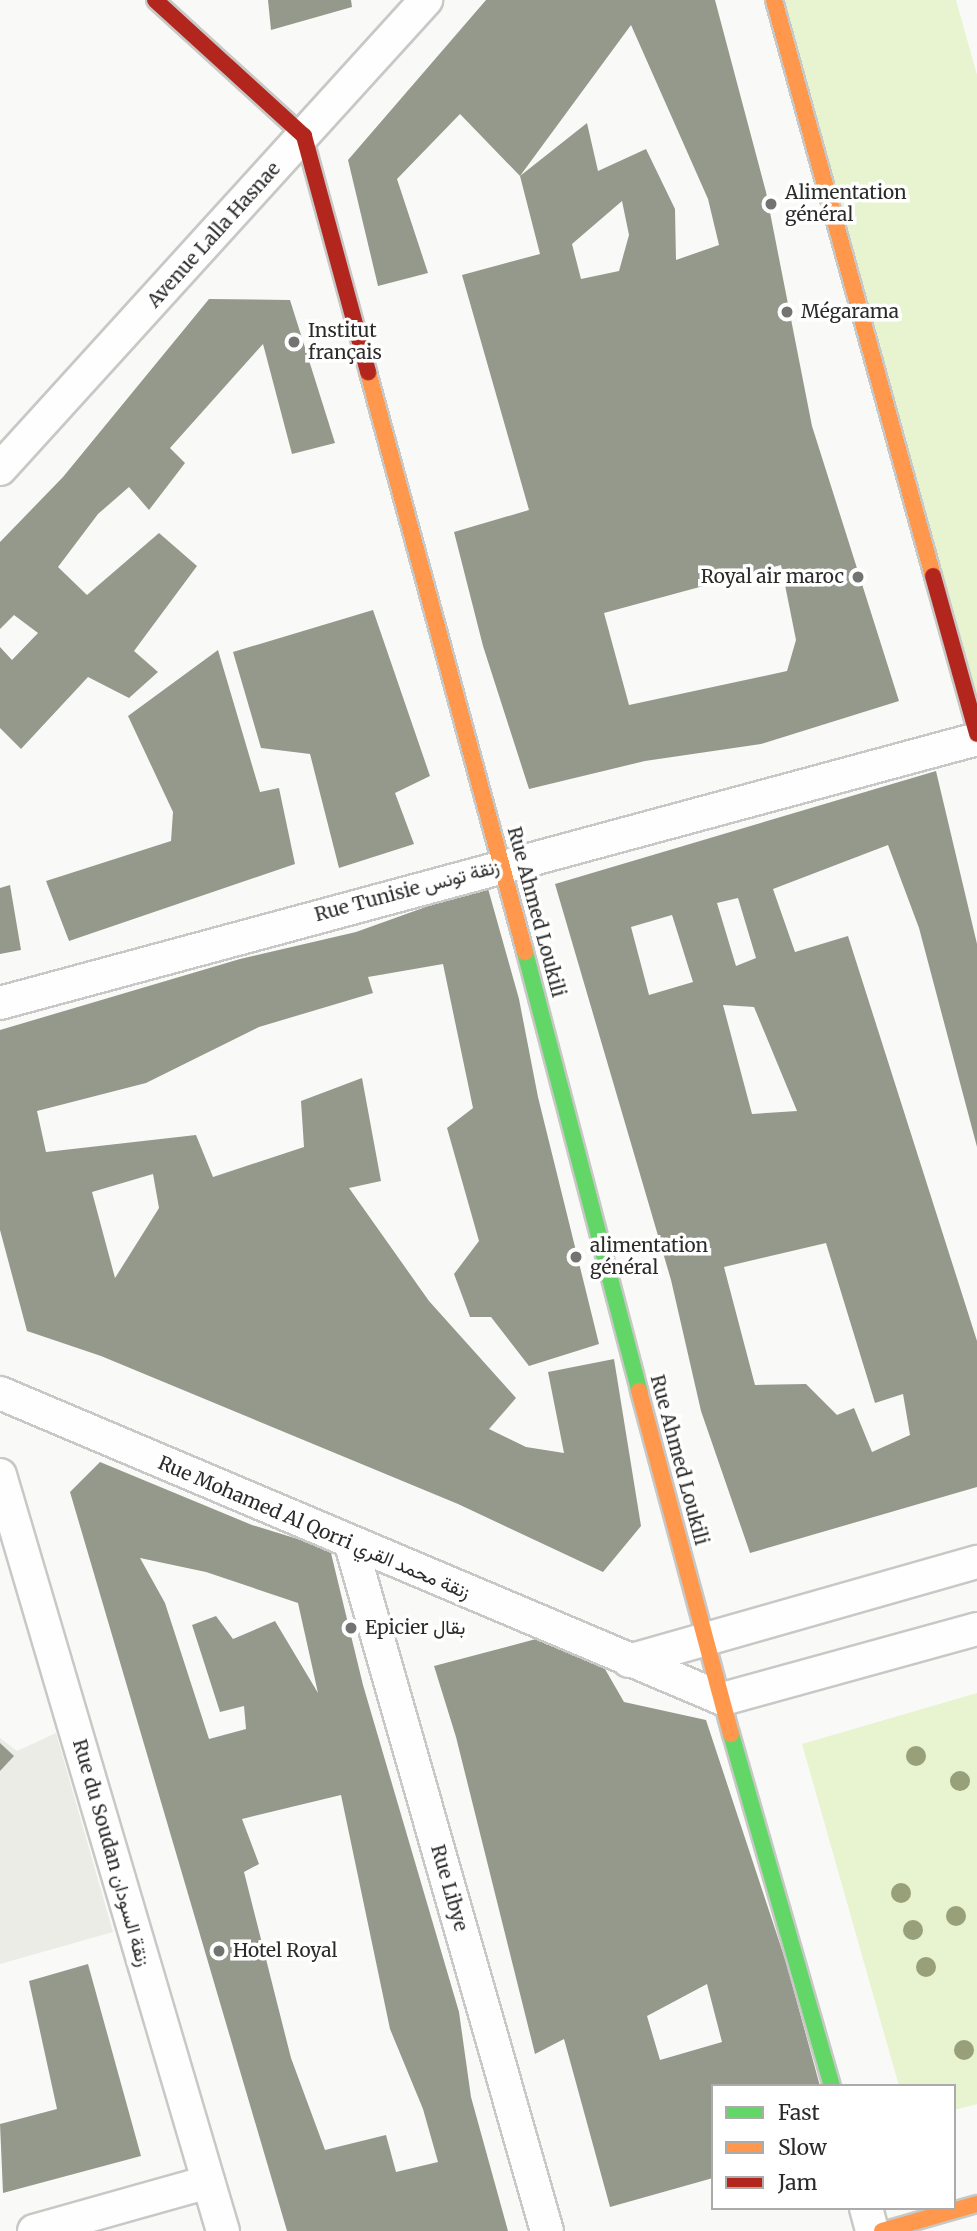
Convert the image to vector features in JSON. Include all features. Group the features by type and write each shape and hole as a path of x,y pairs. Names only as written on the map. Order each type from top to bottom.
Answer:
{"street":[{"path":"155,0 304,136"},
{"name":"Avenue Lalla Hasnae","path":"0,469 426,0"},
{"path":"774,0 977,736"},
{"name":"Rue Ahmed Loukili","path":"304,136 502,865 704,1638 831,2084"},
{"name":"Rue Tunisie زنقة تونس","path":"0,1003 977,736"},
{"name":"Rue Mohamed Al Qorri زنقة محمد القري","path":"0,1393 351,1544 723,1699"},
{"name":"Rue du Soudan زنقة السودان","path":"0,1475 222,2231"},
{"name":"Rue Libye","path":"351,1544 547,2231"},
{"path":"629,1661 977,1562"},
{"path":"723,1699 977,1629"},
{"path":"34,2231 208,2182"},
{"path":"883,2231 977,2204"},
{"path":"867,2210 872,2231"}],"shaded area":[{"path":"56,1733 113,1932 0,1964 0,1738 17,1751"}],"green space":[{"path":"780,0 956,0 977,75 977,725"},
{"path":"977,1693 977,2104 956,2109 956,2084 898,2084 802,1744"}],"building":[{"path":"268,0 351,0 352,7 271,30"},
{"path":"486,0 715,0 766,192 812,426 899,701 761,744 645,761 529,789 483,646 454,532 529,510 462,275 540,254 520,176 460,114 397,179 428,273 378,286 348,160","holes":["631,25 708,199 719,245 676,260 675,209 646,149 598,171 587,123 520,176","622,201 629,235 619,271 581,279 572,244","781,565 796,640 787,671 629,705 604,613"]},
{"path":"209,299 290,300 335,443 292,454 263,344 170,448 185,463 149,510 129,487 98,514 58,567 87,595 159,533 197,566 134,651 158,672 129,698 88,677 21,749 0,728 0,647 12,660 38,633 14,615 0,629 0,542 63,477"},
{"path":"373,610 430,776 395,793 414,844 339,868 310,754 261,748 233,652"},
{"path":"218,650 260,792 279,788 295,864 69,941 46,881 171,841 173,812 128,716"},
{"path":"936,771 977,944 977,1147 919,928 888,845 773,889 795,952 848,936 977,1341 977,1487 750,1553 701,1411 671,1280 555,884","holes":["738,898 756,958 736,966 717,903","672,915 693,982 649,995 631,927","723,1005 754,1007 797,1111 752,1114","826,1243 875,1403 903,1394 910,1435 872,1452 854,1408 837,1415 806,1384 755,1385 724,1267"]},
{"path":"10,885 21,950 0,954 0,888"},
{"path":"487,885 519,999 538,1097 599,1344 529,1366 491,1317 470,1317 454,1274 479,1241 447,1128 473,1108 443,964 368,977 373,993 259,1027 146,1083 37,1111 46,1152 196,1135 213,1177 304,1147 301,1101 362,1078 381,1181 349,1188 429,1301 516,1398 489,1429 526,1447 564,1453 548,1372 614,1359 641,1526 603,1572 458,1504 101,1356 27,1331 0,1230 0,1030 240,959 356,932","holes":["153,1174 159,1208 115,1278 92,1192"]},
{"path":"100,1462 252,1525 330,1549 363,1685 459,2012 471,2097 508,2231 287,2231 70,1492","holes":["140,1558 206,1572 298,1603 318,1693 275,1621 233,1639 216,1616 192,1625 220,1712 244,1706 246,1729 209,1739 165,1603","341,1795 390,2029 423,2109 438,2162 396,2172 386,2135 325,2150 291,2058 244,1872 259,1864 242,1819"]},
{"path":"536,1639 605,1669 624,1702 706,1720 786,1962 819,2084 711,2084 711,2179 610,2207 564,2039 535,2054 456,1737 434,1666","holes":["707,1984 722,2042 660,2060 647,2016"]},
{"path":"0,1743 14,1756 0,1771"},
{"path":"88,1964 141,2156 3,2193 0,2124 57,2109 29,1981"}],"traffic: fast":[{"path":"525,952 639,1391"},
{"path":"731,1734 831,2084"}],"traffic: slow":[{"path":"774,0 933,576"},
{"path":"368,372 525,952"},
{"path":"639,1391 731,1734"},
{"path":"956,2210 977,2204"},
{"path":"882,2231 956,2210"}],"traffic: jam":[{"path":"155,0 304,136 368,372"},
{"path":"933,576 977,734"}],"place":[{"name":"Alimentation général","path":"771,204"},
{"name":"Mégarama","path":"787,312"},
{"name":"Institut français","path":"294,342"},
{"name":"Royal air maroc","path":"858,577"},
{"name":"alimentation général","path":"576,1257"},
{"name":"Epicier بقال","path":"351,1628"},
{"name":"Hotel Royal","path":"219,1951"}]}
